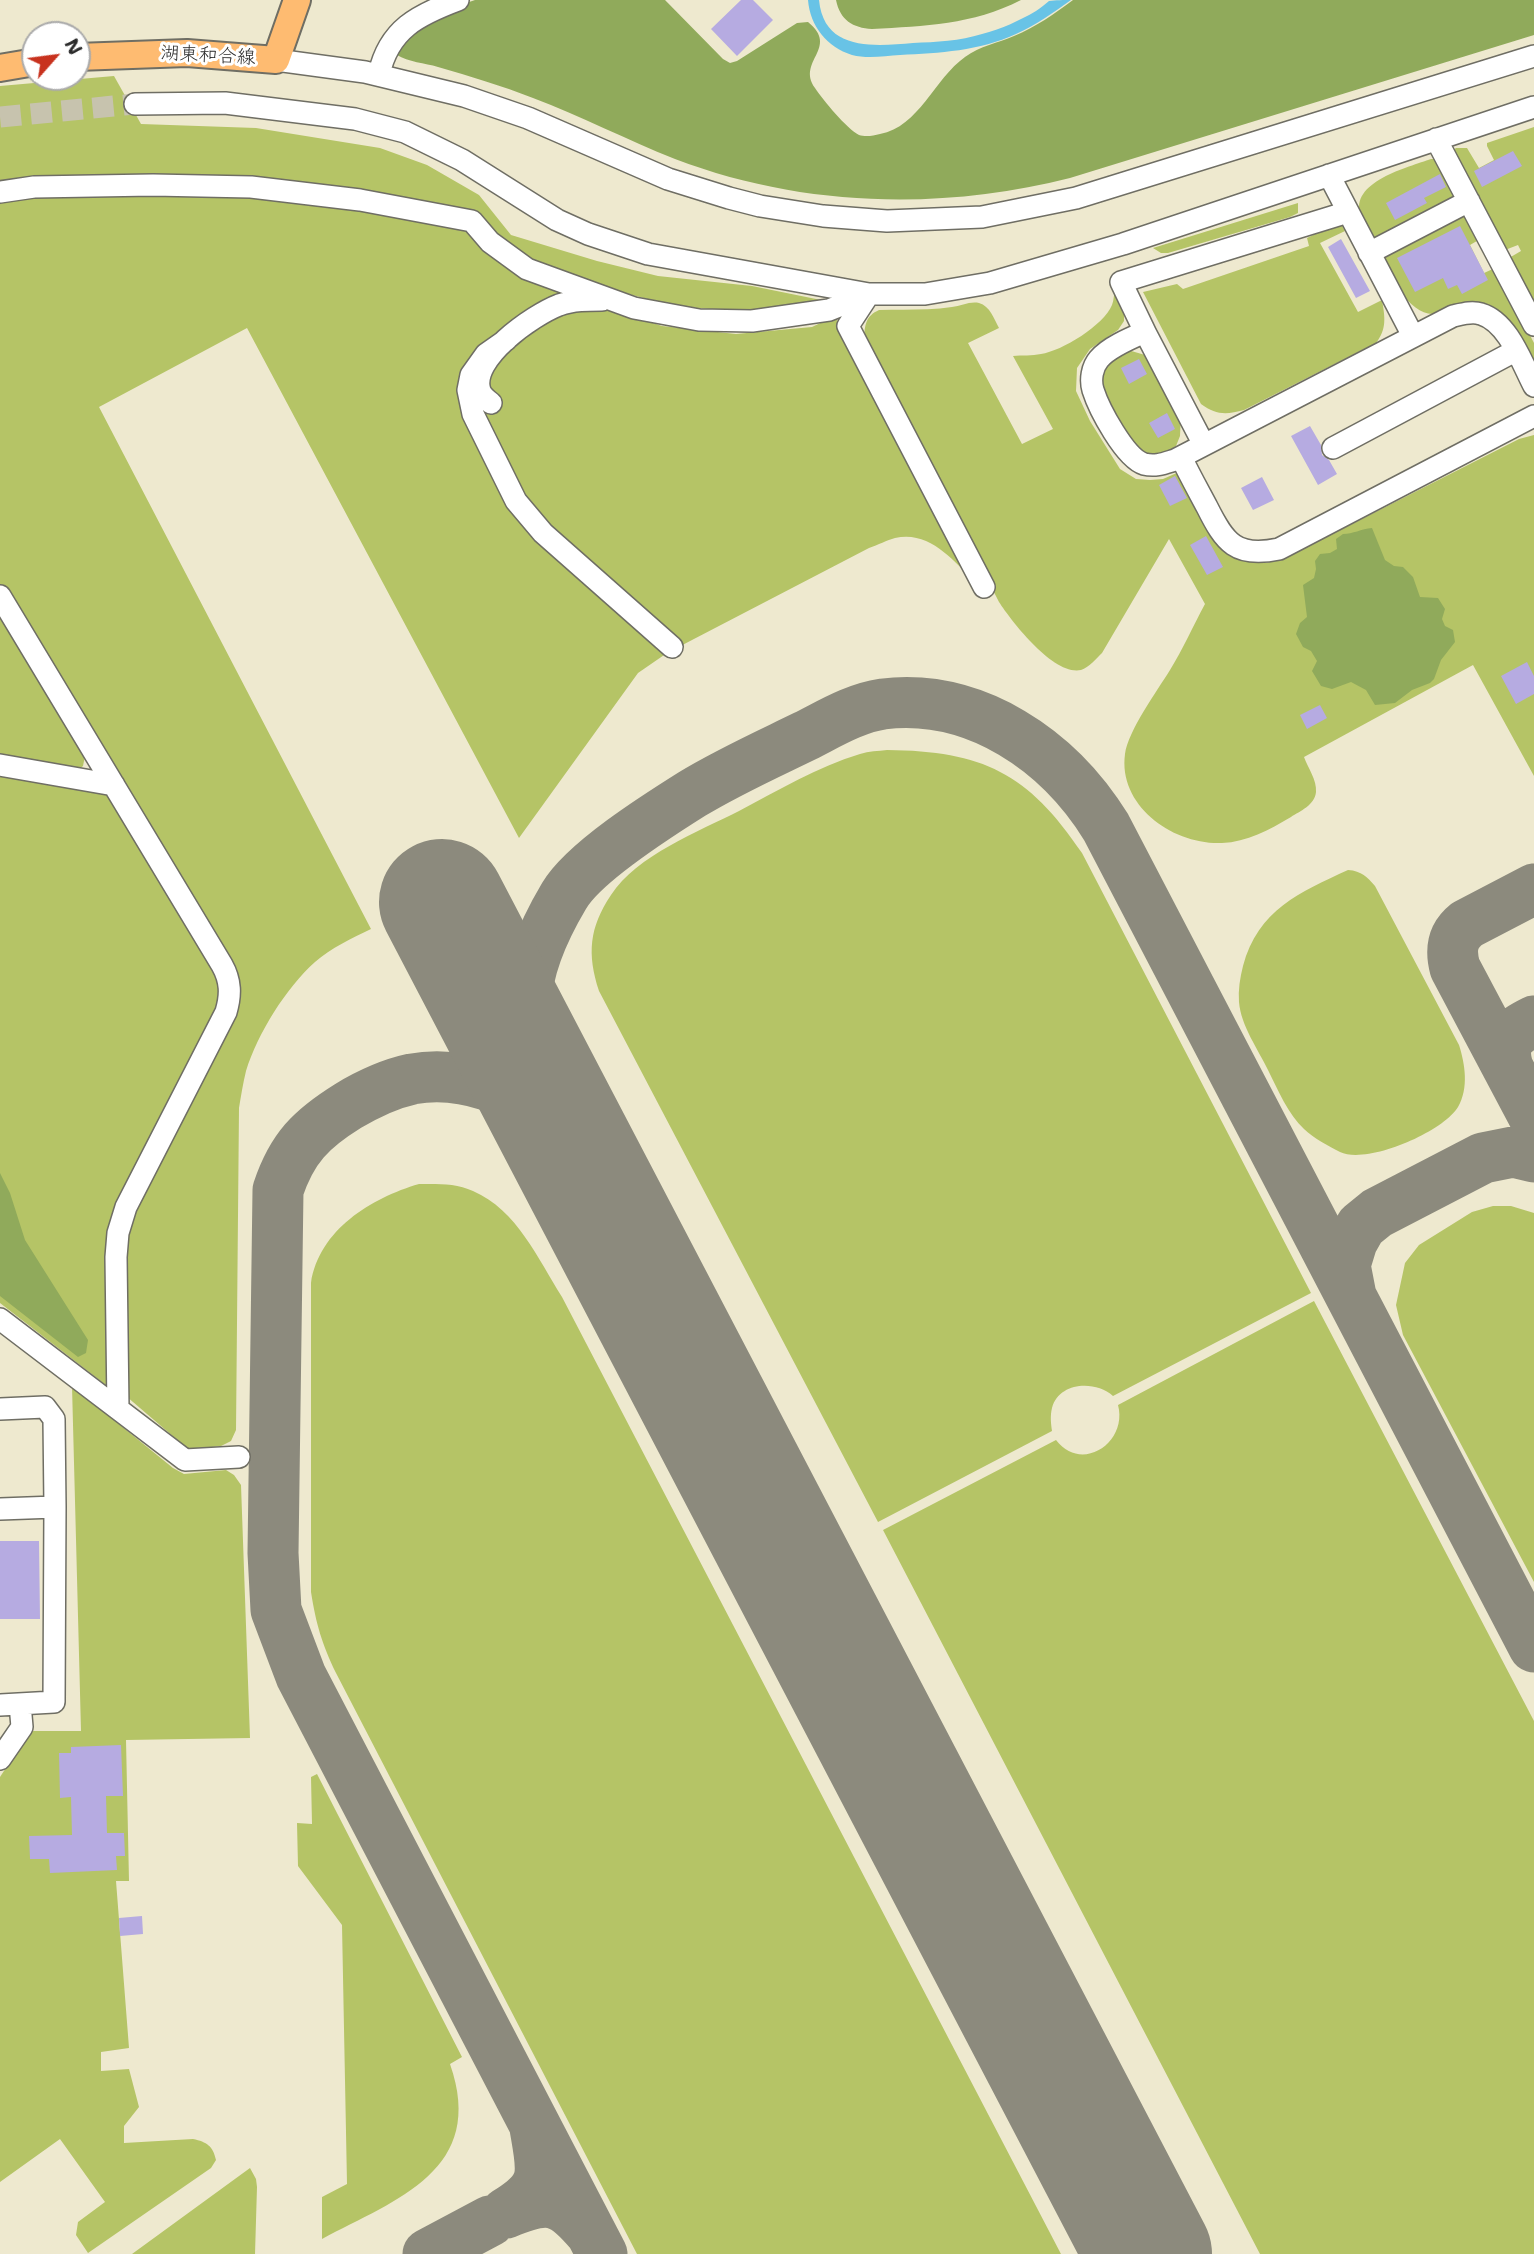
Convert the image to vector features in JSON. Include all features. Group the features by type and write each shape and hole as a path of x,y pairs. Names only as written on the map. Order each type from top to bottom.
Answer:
{"main road":[{"name":"湖東和合線","path":"91,56 187,53 276,60 297,0"},
{"path":"0,68 21,64"}],"street":[{"path":"379,74 383,55 407,25 422,15 458,0"},
{"path":"276,60 379,74 431,87 560,131 658,175 760,206 855,220 918,221 982,216 1076,198 1534,56"},
{"path":"135,104 225,103 368,122 405,132 428,143 462,160 557,220 612,242 648,254 869,294 925,294 990,283 1123,244 1534,107"},
{"path":"1436,139 1534,325"},
{"path":"1329,175 1413,336"},
{"path":"0,192 34,187 251,187 360,200 472,221 490,242 527,268 634,308 699,320 752,321 829,310 869,294"},
{"path":"1369,253 1469,201"},
{"path":"1205,445 1121,282 1348,212"},
{"path":"869,294 848,326 984,587"},
{"path":"615,300 582,300 559,305 486,354 471,375 468,390 473,414 516,501 552,541 672,647"},
{"path":"1145,332 1098,359 1092,371 1093,388 1128,454 1142,463 1156,466 1205,445 1453,316 1472,312 1496,321 1505,331 1534,386"},
{"path":"491,403 481,394 479,378 487,360 506,340"},
{"path":"1333,448 1516,351"},
{"path":"1181,457 1218,530 1228,542 1250,552 1262,553 1279,549 1534,416"},
{"path":"0,596 227,974 230,998 226,1012 126,1207 118,1233 118,1409"},
{"path":"0,765 114,785"},
{"path":"0,1319 185,1460 239,1457"},
{"path":"0,1409 45,1407 54,1419 55,1507 54,1702 10,1704 22,1727 0,1759"},
{"path":"0,1509 55,1507"}],"green space":[{"path":"475,0 665,0 730,63 797,23 808,22 817,31 820,39 810,70 815,88 848,127 859,135 866,136 894,130 905,122 965,57 1030,29 1073,0 1534,0 1534,35 1070,178 971,196 871,199 821,195 723,175 675,159 521,94 397,55 396,45 440,12"},
{"path":"836,0 1021,0 985,15 966,19 930,25 872,29 848,22"},
{"path":"114,76 141,124 256,128 380,148 427,165 479,195 511,235 658,276 752,286 821,300 788,306 727,310 670,304 641,297 579,278 529,258 509,246 471,211 67,179 0,181 0,86 21,84 21,91 91,91 91,78"},
{"path":"1534,127 1534,314 1509,258 1521,251 1518,245 1505,250 1453,150 1467,148 1479,168 1494,160 1487,143"},
{"path":"1436,159 1454,193 1451,200 1376,239 1368,232 1361,216 1359,204 1363,194 1383,178"},
{"path":"104,190 265,195 462,227 494,259 562,291 543,306 594,306 662,326 736,334 812,327 835,316 974,581 949,556 929,543 919,538 895,538 869,548 667,653 638,673 519,838 247,328 99,407 371,929 328,952 304,973 274,1012 251,1056 239,1108 236,1430 231,1441 221,1446 189,1450 126,1396 126,1245 130,1219 237,999 0,587 0,200"},
{"path":"1298,203 1298,213 1290,217 1168,253 1161,253 1153,248"},
{"path":"1459,215 1466,218 1482,238 1470,245 1484,273 1495,268 1534,343 1534,370 1476,304 1465,304 1434,314 1425,313 1401,293 1390,273 1385,255"},
{"path":"1340,222 1345,231 1320,243 1358,312 1382,300 1384,323 1376,343 1244,410 1221,413 1201,404 1143,292 1177,284 1183,289 1309,246 1307,238"},
{"path":"1115,288 1124,309 1124,321 1118,330 1090,349 1077,368 1076,391 1090,421 1120,469 1136,479 1163,479 1179,472 1248,561 1267,563 1289,556 1519,439 1534,435 1534,776 1473,665 1304,757 1315,783 1313,801 1299,812 1258,834 1231,842 1203,842 1168,829 1140,806 1130,790 1125,773 1127,745 1205,604 1169,539 1102,653 1081,670 1070,670 1059,665 1035,646 999,602 864,338 867,321 879,310 934,309 972,303 986,307 999,328 968,343 1022,444 1053,429 1013,356 1050,352 1092,329 1108,313 1113,303"},
{"path":"1128,350 1145,355 1181,416 1180,436 1176,446 1167,452 1148,455 1138,451 1131,443 1102,388 1101,378 1105,365"},
{"path":"1372,528 1385,560 1394,566 1403,567 1413,577 1420,597 1438,598 1445,609 1442,619 1445,626 1453,630 1455,642 1441,660 1430,683 1412,690 1395,703 1375,705 1366,690 1351,682 1332,689 1321,686 1312,671 1317,661 1311,651 1303,647 1296,634 1300,623 1307,617 1303,585 1314,578 1315,561 1320,554 1337,549 1336,539 1343,534"},
{"path":"0,611 85,756 83,766 76,772 0,762"},
{"path":"887,750 921,751 977,762 1022,786 1042,803 1062,826 1082,853 1311,1293 1113,1396 1097,1387 1088,1386 1078,1386 1062,1393 1052,1408 1052,1431 878,1522 599,991 593,965 592,942 598,919 611,895 622,881 652,856 813,772 860,754"},
{"path":"0,769 109,793 223,977 223,995 122,1194 111,1389 0,1303"},
{"path":"1348,870 1364,875 1375,886 1459,1045 1465,1076 1464,1092 1450,1117 1404,1144 1368,1154 1352,1155 1340,1152 1316,1139 1293,1116 1246,1029 1239,998 1242,970 1250,947 1270,917 1298,895"},
{"path":"0,1173 10,1193 25,1240 88,1340 86,1353 78,1357 0,1296"},
{"path":"419,1184 446,1184 473,1191 502,1210 525,1237 562,1297 1061,2254 637,2254 336,1673 323,1643 315,1614 311,1592 311,1283 324,1247 350,1219 383,1198"},
{"path":"1493,1206 1511,1206 1534,1213 1534,1582 1403,1335 1396,1305 1405,1263 1419,1245 1472,1212"},
{"path":"1314,1301 1534,1721 1534,2254 1260,2254 883,1530 1056,1440 1067,1450 1078,1454 1090,1454 1100,1449 1110,1441 1116,1431 1118,1405"},
{"path":"72,1386 173,1468 184,1474 226,1470 234,1475 241,1485 250,1738 126,1740 129,1881 116,1881 129,2048 101,2052 101,2071 129,2069 139,2107 124,2126 124,2143 193,2139 209,2145 216,2160 211,2168 88,2253 76,2235 78,2222 105,2202 60,2139 0,2182 0,1777 30,1731 81,1731"},
{"path":"317,1774 462,2057 450,2064 458,2100 456,2130 446,2155 428,2176 405,2194 322,2239 322,2197 347,2184 342,1925 298,1866 297,1823 312,1824 311,1777"},
{"path":"250,2168 257,2187 255,2254 132,2254"}],"water":[{"path":"808,0 819,0 823,17 830,29 841,37 854,42 883,45 948,41 974,36 1016,21 1049,1 1071,0 1016,34 974,48 870,57 852,55 828,41 816,27"}],"building":[{"path":"741,0 753,0 773,20 737,56 711,29"},
{"path":"1513,151 1522,166 1482,187 1474,171"},
{"path":"1440,174 1446,187 1424,198 1427,203 1395,220 1386,203"},
{"path":"1460,226 1488,280 1462,294 1457,285 1448,289 1443,278 1415,292 1397,258"},
{"path":"1341,239 1370,291 1356,298 1328,247"},
{"path":"1139,359 1147,374 1129,384 1121,368"},
{"path":"1167,413 1175,429 1158,438 1149,423"},
{"path":"1310,426 1321,445 1322,455 1329,460 1337,474 1318,485 1291,436"},
{"path":"1175,476 1187,498 1170,506 1159,485"},
{"path":"1262,477 1274,500 1253,510 1241,488"},
{"path":"1206,536 1223,567 1207,575 1190,545"},
{"path":"1527,662 1534,676 1534,694 1516,704 1501,676"},
{"path":"1320,705 1327,718 1307,729 1300,715"},
{"path":"0,1541 39,1541 40,1619 0,1619"},
{"path":"121,1745 123,1796 106,1796 107,1833 124,1833 125,1856 116,1856 117,1870 50,1873 49,1859 30,1859 29,1836 72,1835 71,1797 60,1798 59,1753 71,1753 71,1747"},
{"path":"142,1916 143,1934 120,1936 119,1918"}],"taxiway":[{"path":"534,1078 526,1004 538,948 557,908 574,883 622,840 719,778 862,709 883,704 917,703 950,708 982,718 1012,733 1064,774 1087,799 1106,827 1534,1647"},
{"path":"1534,889 1467,924 1455,938 1453,949 1455,968 1534,1117"},
{"path":"1508,1068 1506,1051 1510,1038 1534,1021"},
{"path":"573,1152 553,1126 524,1102 489,1086 450,1077 412,1079 379,1090 335,1114 304,1141 290,1162 278,1190 273,1553 276,1610 301,1676 602,2254"},
{"path":"1351,1296 1345,1265 1352,1242 1361,1226 1377,1213 1483,1158 1513,1152 1534,1157"},
{"path":"535,2128 540,2157 536,2187 520,2204 506,2213 533,2204 552,2203 570,2212 590,2232"},
{"path":"428,2254 490,2221"}],"runway":[{"path":"442,902 1149,2254"}],"tunnel":[{"path":"0,117 135,104"}]}
